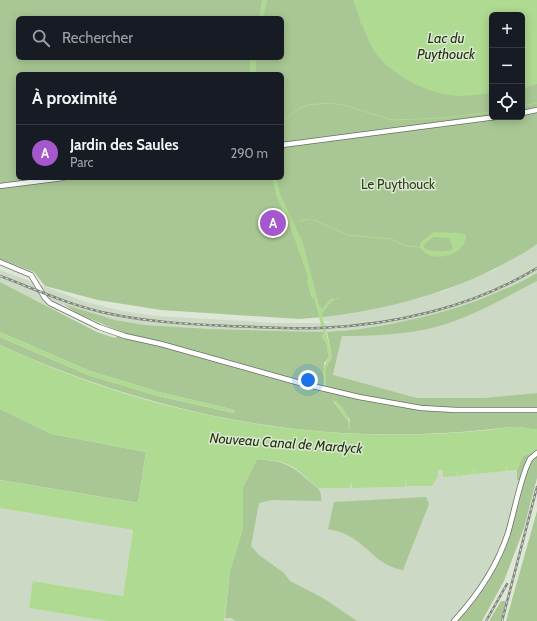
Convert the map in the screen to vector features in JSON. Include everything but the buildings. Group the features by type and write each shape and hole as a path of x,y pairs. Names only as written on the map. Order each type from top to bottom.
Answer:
{"street":[{"path":"525,112 537,110"},
{"path":"284,145 489,118"},
{"path":"0,186 47,180"},
{"path":"0,262 31,275 45,298 50,302 100,327 125,336 161,344 317,387 397,404 456,410 537,410"},
{"path":"454,621 479,591 495,563 508,532 519,489 528,463 537,453"}],"shaded area":[{"path":"537,244 537,273 495,294 460,307 420,318 363,329 324,332 211,329 145,325 115,320 63,304 57,311 0,282 0,270 86,302 122,311 157,316 275,323 332,323 318,318 392,305 444,291 494,270"},
{"path":"537,281 537,393 484,398 417,398 333,376 342,336 387,335 437,327 476,312"},
{"path":"257,459 350,488 351,482 352,488 405,487 405,480 437,470 443,470 444,477 457,469 458,476 473,474 473,467 475,474 507,471 507,464 508,471 517,470 517,480 525,483 508,538 497,566 477,598 457,621 224,621 230,571 242,533"},
{"path":"0,508 133,530 123,596 34,581 29,608 107,621 0,621"}],"green space":[{"name":"Le Puythouck","path":"0,0 537,0 537,244 518,256 462,283 408,301 353,313 299,319 161,310 98,300 45,286 34,272 0,259"},
{"path":"537,273 537,281 488,307 449,323 424,330 401,333 342,336 333,375 417,398 484,398 537,393 537,429 512,427 420,434 358,434 297,429 236,420 176,407 117,390 58,369 0,345 0,337 88,375 158,396 234,413 235,410 159,392 90,371 0,332 0,282 97,332 115,338 121,332 77,313 63,304 115,320 145,325 211,329 324,332 323,337 326,342 329,357 324,363 326,386 326,367 332,357 327,332 361,329 433,315 475,301 517,284","holes":["333,401 336,401 350,420 348,429 348,421"]},
{"path":"0,409 52,434 146,452 138,503 0,480"},
{"path":"537,450 537,478 524,528 504,581 482,621 457,621 488,581 502,556 524,483 517,480 517,470 523,456"},
{"path":"257,459 274,461 291,467 317,488 321,494 321,501 272,500 259,503 251,546 259,555 284,573 290,581 323,598 357,621 236,621 231,618 225,618 230,571 243,528 243,487"},
{"path":"426,497 429,504 403,570 386,564 356,540 347,535 328,529 334,502"},
{"path":"537,511 537,621 506,621"},
{"path":"501,601 506,601 501,621 489,621"}],"water":[{"path":"262,0 267,0 264,16 259,16"},
{"name":"Lac du Puythouck","path":"353,0 537,0 537,84 525,88 525,12 489,12 489,93 458,96 447,95 423,88 400,76 381,60 374,51 363,26 360,23 361,22"},
{"path":"250,60 256,60 256,72 250,72"},
{"path":"272,180 277,180 280,194 303,243 319,305 323,308 330,299 333,298 334,301 331,302 322,314 332,357 326,367 326,386 323,385 324,367 329,357 326,342 321,338 324,336 314,298 312,299 307,282 308,277 291,229 276,195"},
{"path":"434,232 459,233 466,235 465,243 460,249 446,256 430,256 420,247 420,243","holes":["433,237 449,238 453,248 451,250 437,251 424,248 424,245"]},
{"path":"0,332 90,371 159,392 235,410 235,413 158,396 88,375 0,337"},
{"name":"Nouveau Canal de Mardyck","path":"0,345 58,370 117,391 178,408 239,421 301,430 363,434 426,434 519,427 537,429 537,450 523,456 517,470 508,471 506,465 507,471 475,474 473,467 474,474 458,476 457,469 457,476 443,477 443,470 438,470 438,476 432,486 407,486 406,479 405,487 352,488 351,482 350,488 319,488 293,467 283,463 257,459 243,487 243,528 230,571 224,621 107,621 29,608 33,581 123,596 133,530 0,508 0,480 138,503 146,452 52,434 0,409"},
{"path":"333,400 340,404 346,412 350,429 348,429 348,421"}],"waterway":[{"path":"284,120 300,108 308,105 327,103 344,105 392,120 443,118 489,112"},
{"path":"525,105 537,103"},
{"path":"300,221 310,219"},
{"path":"314,220 348,235 391,239 407,246 420,247"},
{"path":"333,300 340,298"}],"railway":[{"path":"0,276 79,306 121,316 152,321 198,324 274,328 320,328 376,323 432,312 486,293 512,282 537,268"},
{"path":"502,621 537,487"},
{"path":"486,621 507,584"}],"place":[{"name":"Jardin des Saules","path":"273,223"}]}
